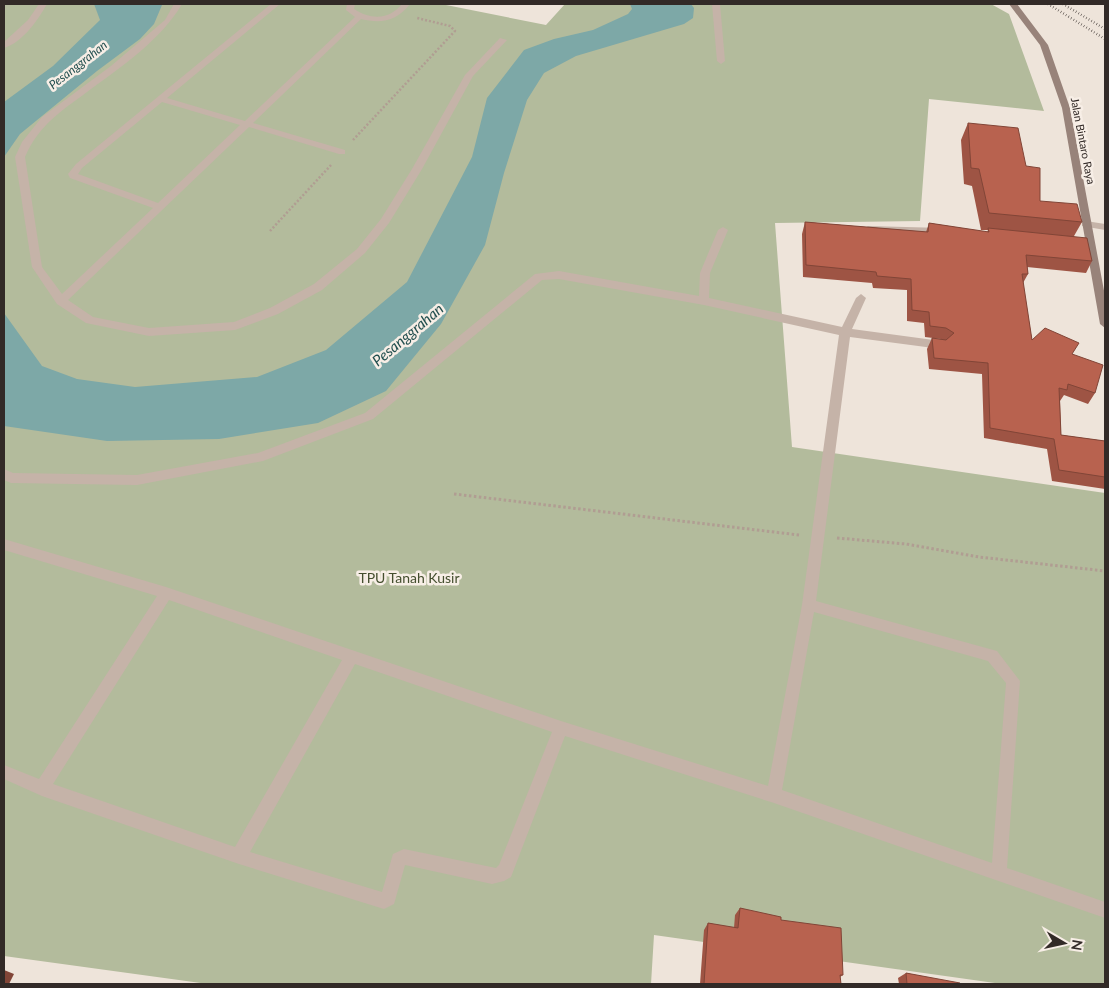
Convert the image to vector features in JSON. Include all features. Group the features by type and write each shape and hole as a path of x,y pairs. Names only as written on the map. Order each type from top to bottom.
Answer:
{"main road":[{"name":"Jalan Bintaro Raya","path":"1013,4 1044,46 1066,108 1086,224 1085,244 1105,324"}],"street":[{"path":"4,46 22,32 37,15 43,4"},
{"path":"178,4 168,21 114,68 46,119 27,142 20,158 37,267 61,301 90,320 150,332 235,326 274,311 318,287 361,252 385,221 418,169 469,75 503,40"},
{"path":"161,207 80,179 73,176 73,174 79,166 276,4"},
{"path":"351,4 350,10 359,17 372,20 399,14 406,4"},
{"path":"716,4 721,61"},
{"path":"61,301 359,17"},
{"path":"162,99 342,152"},
{"path":"1086,224 1105,227"},
{"path":"856,229 895,228 951,232"},
{"path":"704,301 705,273 723,230"},
{"path":"4,474 11,478 137,480 259,458 369,416 539,277 559,275 704,301 845,332 940,345"},
{"path":"774,795 809,606 845,332 861,298"},
{"path":"4,545 166,594 561,728 774,795 1105,910"},
{"path":"42,788 166,594"},
{"path":"809,606 992,656 1013,680 999,873"},
{"path":"239,856 352,656"},
{"path":"4,772 42,788 239,856 384,901 388,898 399,860 404,857 497,877 505,871 561,728"}],"path":[{"path":"270,231 455,32 455,28 450,26 399,14"},
{"path":"454,494 818,537 906,544 979,557 1105,571"}],"green space":[{"name":"TPU Tanah Kusir","path":"4,4 441,4 546,25 565,4 991,4 1009,14 1044,111 929,99 920,221 775,223 792,447 1105,493 1105,984 1002,984 654,935 651,984 208,984 4,956"}],"water":[{"name":"Pesanggrahan","path":"94,4 162,5 154,24 140,39 97,71 20,134 4,157 4,102 53,66 100,20"},
{"name":"Pesanggrahan","path":"630,4 691,4 694,8 693,18 684,24 576,56 544,73 527,100 504,173 485,245 441,324 386,391 318,423 219,439 107,441 4,426 4,313 42,366 77,379 135,387 257,377 326,350 407,282 472,157 487,98 524,50 554,39 593,30 628,14 632,9"}],"building":[{"path":"968,123 1018,128 1026,166 1040,168 1040,201 1077,204 1082,222 989,213 979,169 971,168"},
{"path":"805,222 928,232 929,223 989,232 988,228 1087,238 1092,261 1026,255 1028,274 1022,274 1032,340 1045,328 1079,343 1072,354 1103,365 1095,393 1068,384 1067,390 1059,388 1061,435 1105,441 1105,477 1059,470 1054,439 990,428 988,363 934,358 932,338 946,340 954,333 946,328 930,326 929,312 912,310 911,279 877,276 876,272 806,265"},
{"path":"740,908 781,917 781,920 841,928 843,975 840,975 841,984 704,984 708,923 738,928"},
{"path":"906,973 960,983 960,984 907,984"}],"railway":[{"path":"1048,4 1105,39"},
{"path":"1063,4 1105,29"}]}
